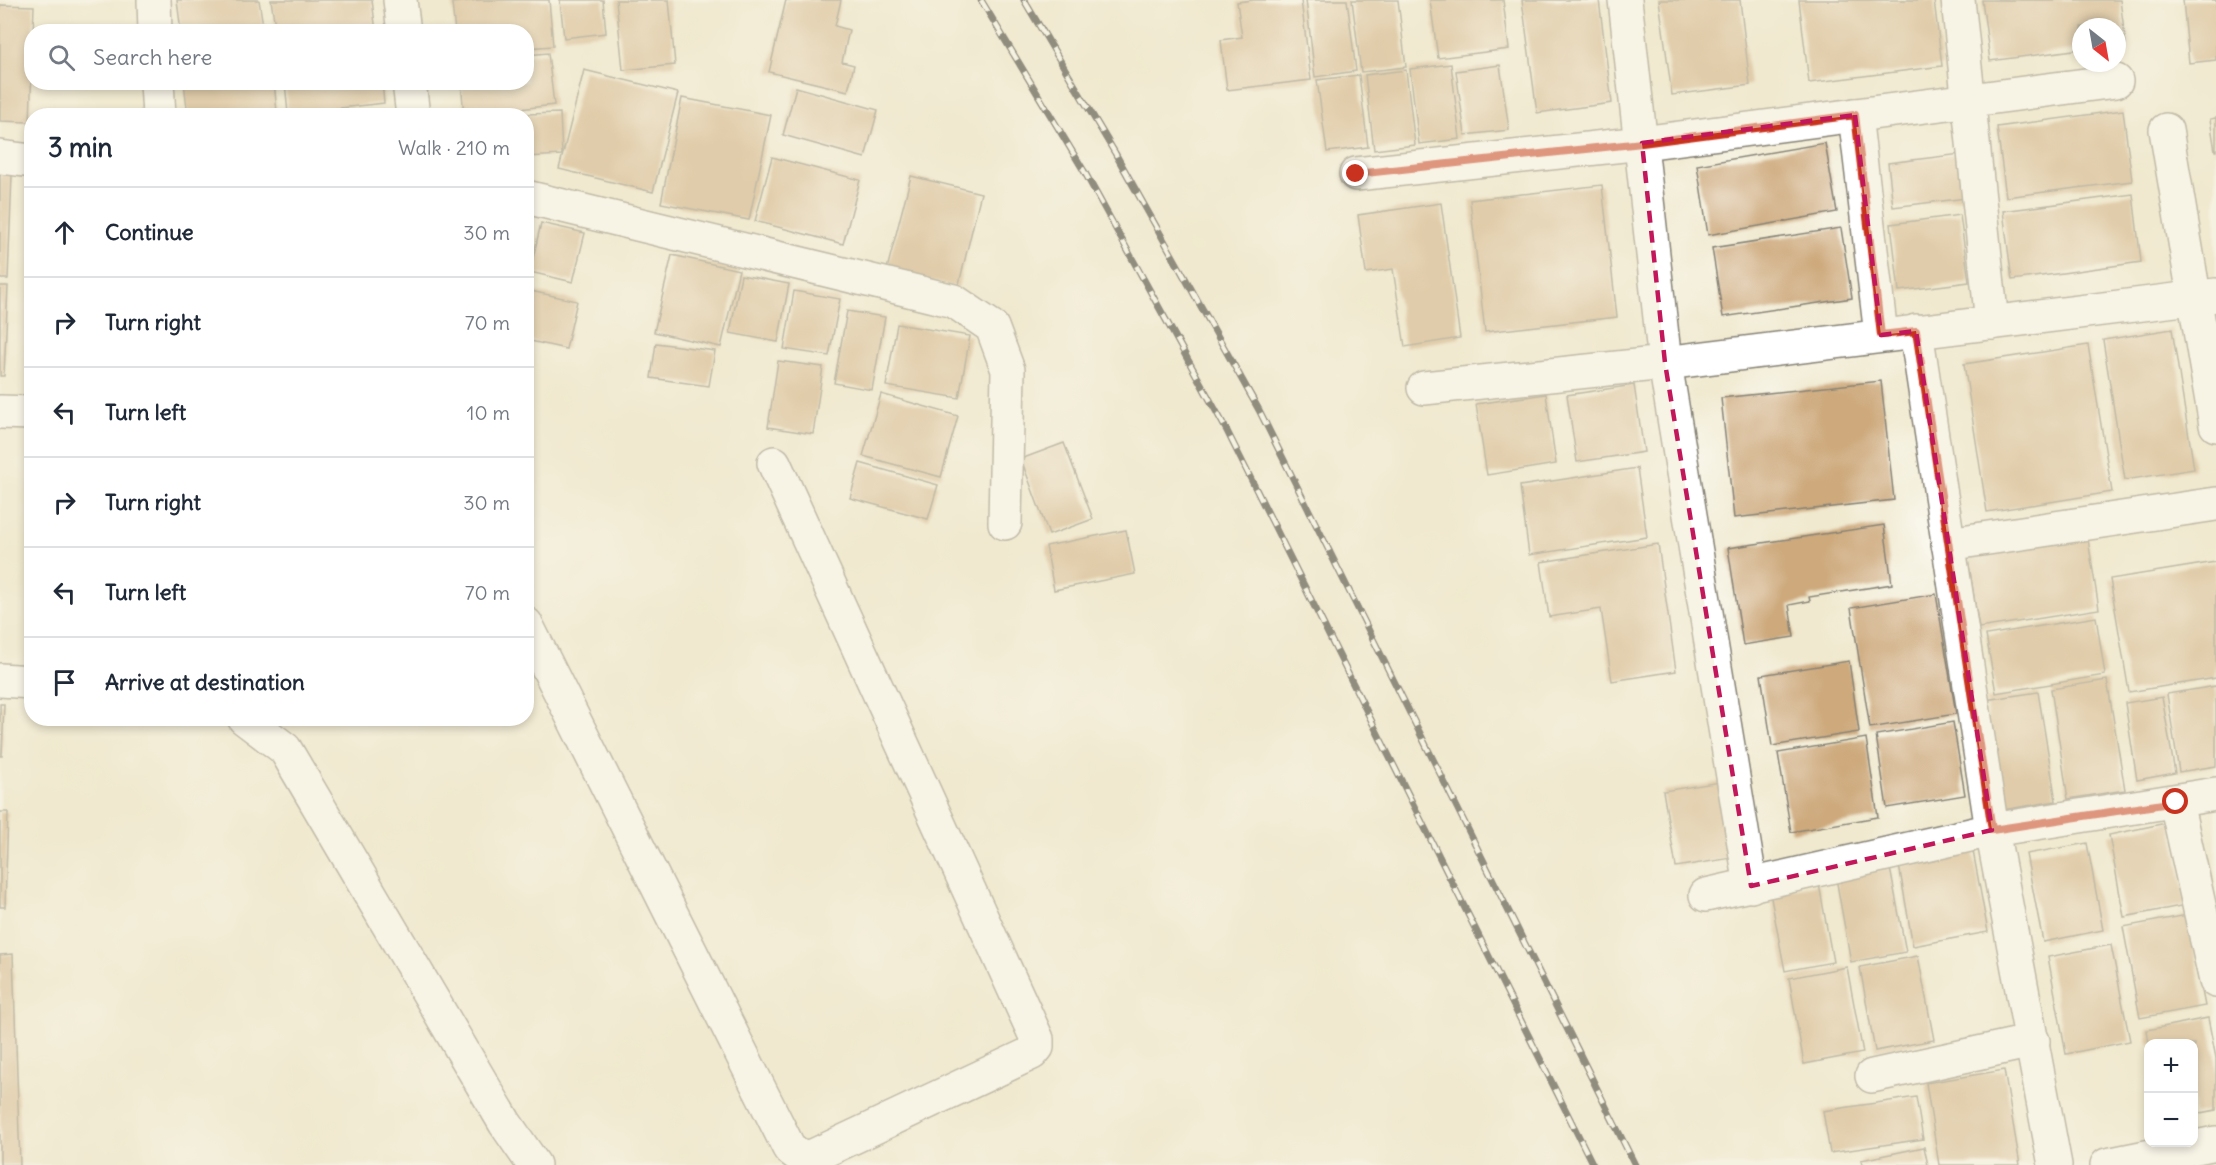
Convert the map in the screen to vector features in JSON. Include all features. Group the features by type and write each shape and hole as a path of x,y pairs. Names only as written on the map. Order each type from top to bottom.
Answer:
{"street":[{"path":"154,0 155,24"},
{"path":"400,0 403,24"},
{"path":"1625,0 1665,363 1751,886"},
{"path":"1958,0 1992,323"},
{"path":"1356,174 1642,143 2116,81"},
{"path":"158,90 159,108"},
{"path":"411,90 412,108"},
{"path":"1855,115 1881,335"},
{"path":"2166,130 2205,298 2216,425"},
{"path":"0,157 24,160"},
{"path":"534,199 954,301 992,327 1008,370 1005,523"},
{"path":"1424,388 1665,363 1881,335 2205,298"},
{"path":"1916,331 1992,830 2055,1165"},
{"path":"0,412 24,413"},
{"path":"534,640 789,1148 801,1156 813,1156 1032,1053 1037,1047 1037,1039 774,463"},
{"path":"1948,544 2216,504"},
{"path":"0,680 24,682"},
{"path":"255,726 285,749 505,1123 534,1165"},
{"path":"1706,895 1992,830 2216,794"},
{"path":"2176,802 2216,981"},
{"path":"1872,1076 2032,1041"},
{"path":"2108,1165 2216,1143"}],"highlighted area":[{"path":"1855,115 1881,335 1916,331 1992,830 1751,886 1665,363 1642,143"}],"building":[{"path":"177,0 259,0 263,24 180,24"},
{"path":"271,0 372,0 375,24 275,24"},
{"path":"479,0 549,0 553,46 534,47 534,24 454,24 452,3"},
{"path":"560,0 603,0 606,33 564,38"},
{"path":"616,0 669,0 675,65 623,70"},
{"path":"786,0 841,0 835,26 849,30 842,62 854,65 848,91 769,72"},
{"path":"1301,0 1311,80 1227,90 1221,40 1242,37 1237,2"},
{"path":"1306,0 1347,0 1356,71 1315,77"},
{"path":"1352,0 1398,0 1406,67 1361,72"},
{"path":"1430,0 1503,0 1509,49 1438,58"},
{"path":"1522,0 1599,0 1612,103 1537,113"},
{"path":"1659,0 1740,0 1750,85 1672,95"},
{"path":"1799,0 1934,0 1942,66 1809,83"},
{"path":"1982,0 2120,0 2122,18 2072,18 2072,50 1990,61"},
{"path":"2183,0 2216,0 2216,60 2189,63"},
{"path":"0,5 34,6 33,24 24,24 24,90 31,90 30,108 24,108 24,122 0,121"},
{"path":"548,53 554,105 527,108 463,108 462,90 534,90 534,54"},
{"path":"1451,64 1460,139 1419,144 1410,69"},
{"path":"1500,65 1509,130 1465,135 1456,71"},
{"path":"584,70 678,93 653,192 559,169"},
{"path":"1406,70 1415,145 1374,150 1365,75"},
{"path":"1359,75 1368,147 1327,152 1317,80"},
{"path":"796,87 878,110 865,158 783,135"},
{"path":"185,90 275,90 277,108 187,108"},
{"path":"286,90 383,90 384,103 340,108 287,108"},
{"path":"682,98 771,115 749,220 661,203"},
{"path":"2123,110 2132,181 2006,197 1997,127"},
{"path":"560,113 562,155 534,157 534,114"},
{"path":"2216,118 2216,151 2215,151 2210,119"},
{"path":"1825,143 1837,212 1708,235 1697,165"},
{"path":"1961,154 1966,198 1893,207 1888,163"},
{"path":"772,157 860,180 843,244 755,221"},
{"path":"0,174 12,175 8,279 0,279"},
{"path":"911,176 981,193 958,288 887,269"},
{"path":"1602,185 1617,317 1485,332 1470,200"},
{"path":"2133,194 2141,262 2012,280 2003,211"},
{"path":"1441,203 1460,338 1405,347 1393,269 1366,273 1358,215"},
{"path":"1960,215 1969,282 1899,291 1891,224"},
{"path":"541,223 585,233 573,282 534,273 534,254"},
{"path":"1841,228 1852,298 1723,317 1712,248"},
{"path":"672,255 739,270 721,347 654,332"},
{"path":"741,275 789,284 778,342 730,333"},
{"path":"0,286 8,286 4,376 0,376"},
{"path":"794,291 840,299 829,356 784,349"},
{"path":"534,292 577,301 566,349 534,342"},
{"path":"847,311 885,317 872,390 834,383"},
{"path":"897,324 970,336 959,398 886,386"},
{"path":"2172,329 2194,469 2125,480 2103,340"},
{"path":"656,343 715,351 709,386 651,378"},
{"path":"2088,345 2112,492 1987,512 1964,364"},
{"path":"778,361 823,367 813,434 768,427"},
{"path":"1881,381 1894,500 1734,518 1721,398"},
{"path":"1634,385 1644,452 1577,462 1567,395"},
{"path":"881,394 958,416 941,477 863,456"},
{"path":"1546,394 1556,464 1487,475 1476,404"},
{"path":"1064,443 1093,519 1049,535 1021,459"},
{"path":"860,463 938,485 928,519 850,498"},
{"path":"1637,468 1647,537 1529,555 1520,486"},
{"path":"1884,525 1892,584 1809,597 1810,601 1789,605 1794,637 1743,645 1728,548"},
{"path":"1126,530 1135,574 1054,590 1046,546"},
{"path":"2087,533 2099,609 1979,628 1967,553"},
{"path":"1658,544 1676,671 1612,681 1601,609 1549,617 1541,562"},
{"path":"2216,562 2216,678 2129,692 2110,579"},
{"path":"1936,594 1956,714 1870,728 1851,608"},
{"path":"2096,617 2105,675 1996,693 1986,635"},
{"path":"1849,661 1859,732 1772,746 1761,675"},
{"path":"2107,680 2125,790 2068,799 2051,689"},
{"path":"2216,686 2216,766 2179,772 2167,694"},
{"path":"2038,692 2056,801 2002,810 1985,700"},
{"path":"2162,697 2175,773 2137,780 2125,703"},
{"path":"0,704 4,704 2,756 0,756"},
{"path":"1953,722 1965,795 1887,808 1876,735"},
{"path":"1866,738 1878,817 1791,832 1778,753"},
{"path":"1720,782 1732,858 1676,867 1663,791"},
{"path":"0,812 8,812 5,907 0,907"},
{"path":"2171,822 2186,905 2124,917 2109,835"},
{"path":"2087,843 2103,930 2043,942 2026,854"},
{"path":"1973,851 1988,932 1913,946 1899,865"},
{"path":"1890,868 1906,952 1851,962 1836,878"},
{"path":"1819,884 1833,962 1785,971 1770,893"},
{"path":"2187,915 2205,1006 2140,1018 2123,927"},
{"path":"2111,945 2130,1041 2066,1054 2048,957"},
{"path":"13,954 20,1165 0,1165 0,955"},
{"path":"1918,956 1934,1040 1875,1051 1860,967"},
{"path":"1847,967 1863,1053 1804,1064 1789,978"},
{"path":"2208,1018 2216,1058 2216,1110 2198,1113 2198,1039 2148,1039 2147,1030"},
{"path":"2004,1070 2020,1165 1939,1165 1926,1083"},
{"path":"1916,1097 1923,1139 1830,1153 1823,1111"},
{"path":"1924,1147 1928,1165 1862,1165 1861,1160"}],"railway":[{"path":"981,0 1084,171 1226,429 1593,1165"},
{"path":"1024,0 1115,153 1259,410 1635,1165"}],"route":[{"path":"1356,174 1642,143 1855,115 1881,335 1916,331 1992,830 2176,802"}]}
